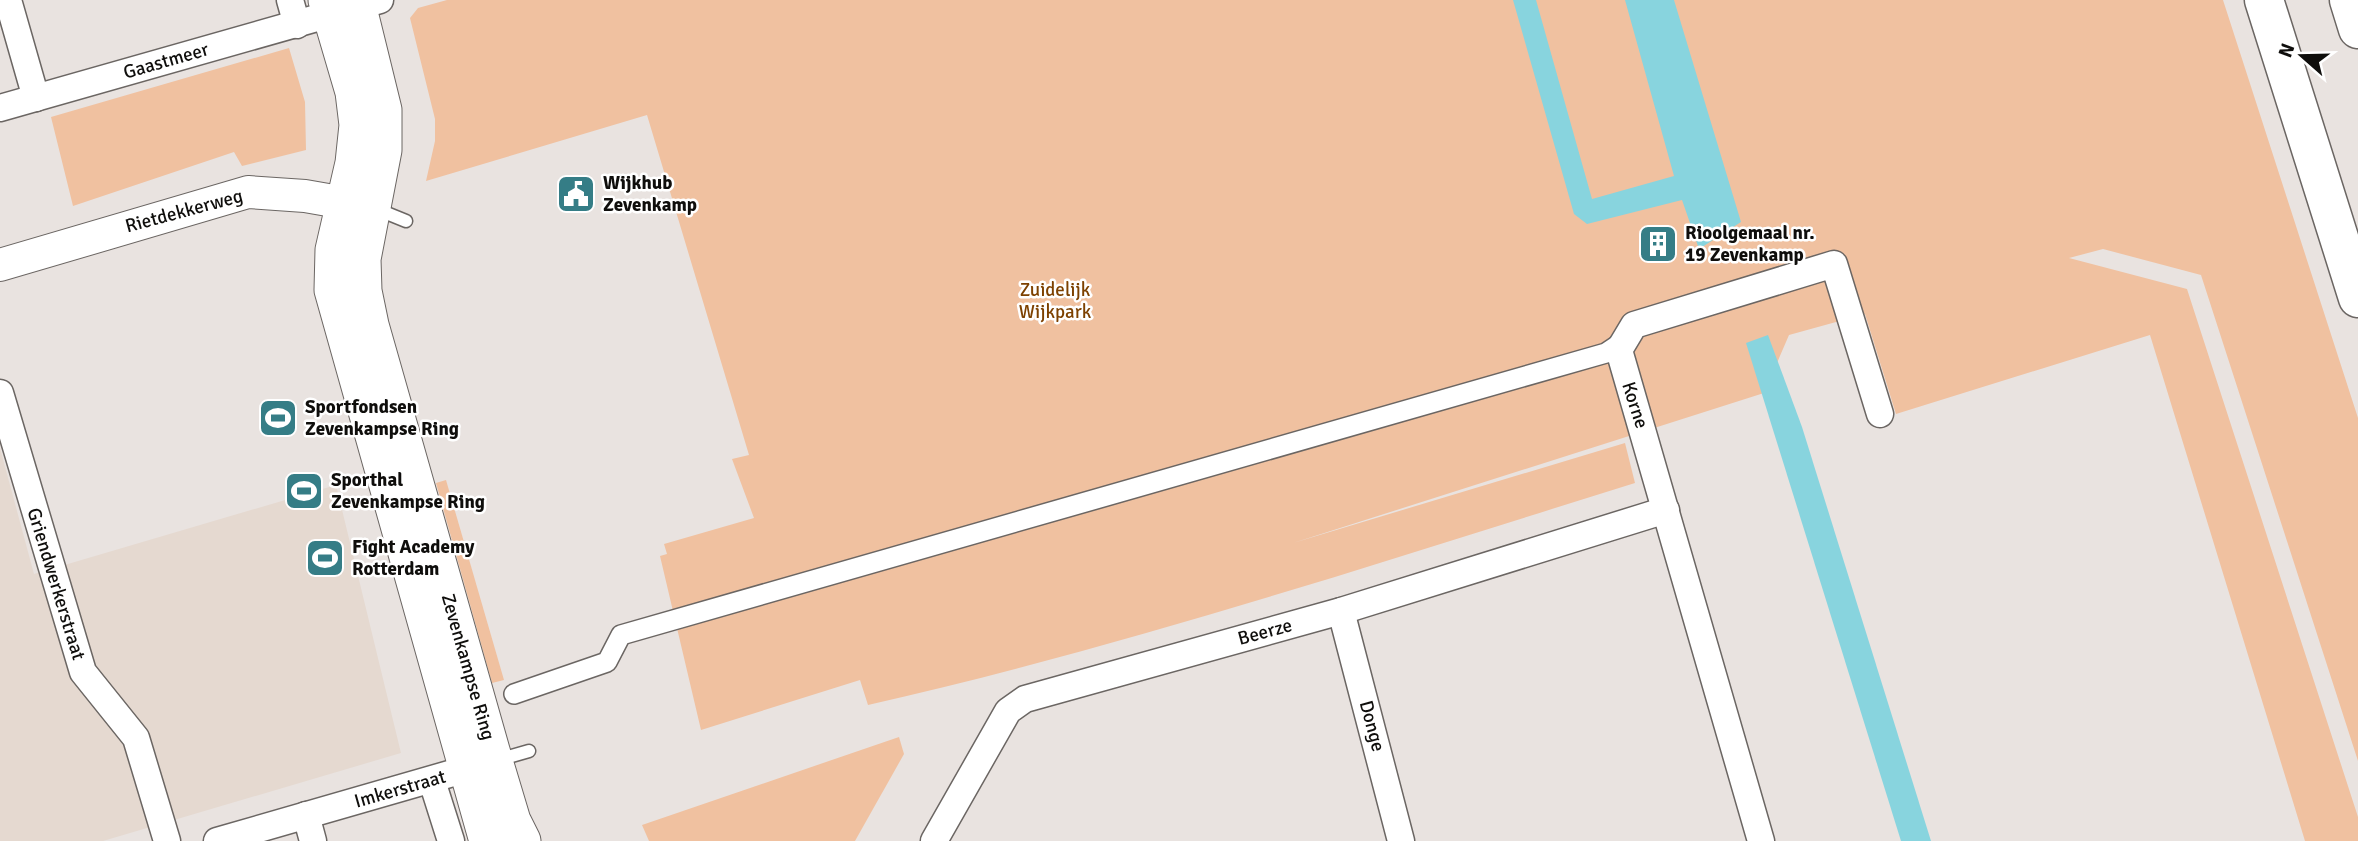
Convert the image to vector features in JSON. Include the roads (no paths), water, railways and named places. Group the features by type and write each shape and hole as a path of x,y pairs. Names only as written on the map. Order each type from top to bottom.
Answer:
{"highway":[{"path":"2264,0 2358,298"},
{"path":"2349,0 2358,29"}],"main road":[{"name":"Zevenkampse Ring","path":"351,4 354,92 375,210 334,250 333,290 480,765 488,841"},
{"name":"Zevenkampse Ring","path":"480,765 522,841"}],"street":[{"path":"8,0 36,98"},
{"name":"Gaastmeer","path":"0,108 294,12 351,4"},
{"name":"Rietdekkerweg","path":"0,265 248,192 375,210"},
{"path":"514,694 607,662 621,635 1606,353 1624,341 1634,325 1834,264 1880,414"},
{"name":"Korne","path":"1624,341 1619,350 1624,373 1761,841"},
{"name":"Griendwerkerstraat","path":"0,393 83,672 136,738 167,841"},
{"name":"Beerze","path":"934,841 1009,711 1025,699 1340,611 1666,510"},
{"name":"Donge","path":"1340,611 1401,841"},
{"name":"Imkerstraat","path":"217,841 480,765"},
{"path":"432,781 451,841"},
{"path":"306,815 313,841"}],"lane":[{"path":"480,765 529,751"}],"water":[{"path":"1513,0 1536,0 1592,199 1674,176 1625,0 1674,0 1741,222 1699,249 1682,200 1587,224 1574,214"},
{"path":"1768,335 1802,427 1931,841 1901,841 1746,343"}],"place":[{"name":"Wijkhub Zevenkamp","path":"576,194"},
{"name":"Rioolgemaal nr. 19 Zevenkamp","path":"1658,244"},
{"name":"Sportfondsen Zevenkampse Ring","path":"278,418"},
{"name":"Sporthal Zevenkampse Ring","path":"304,491"},
{"name":"Fight Academy Rotterdam","path":"325,558"}],"park label":[{"name":"Zuidelijk Wijkpark","path":"1055,301"}]}
